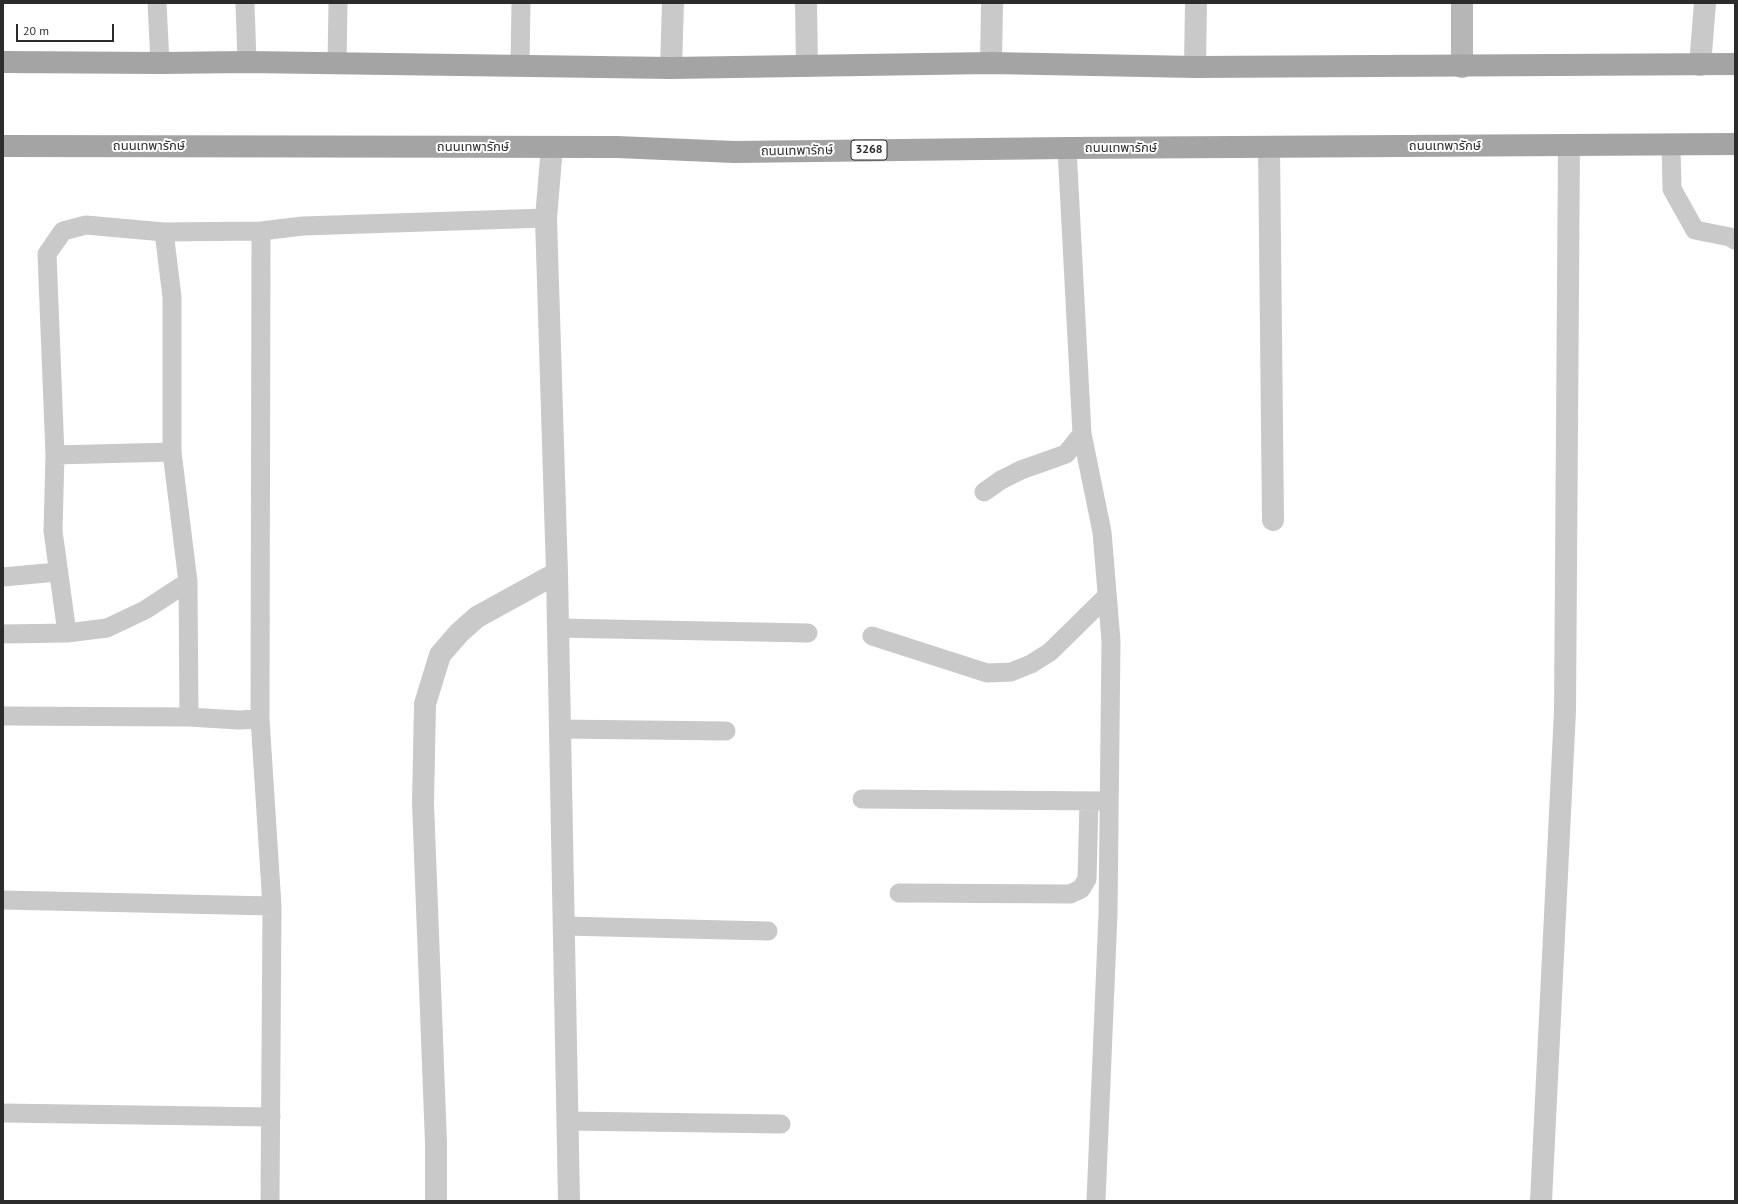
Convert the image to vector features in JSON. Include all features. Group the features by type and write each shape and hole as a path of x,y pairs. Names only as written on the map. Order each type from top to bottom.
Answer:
{"main road":[{"path":"3,62 248,62 671,68 992,63 1195,67 1462,67 1735,64"},
{"name":"ถนนเทพารักษ์","path":"3,146 617,147 734,152 1067,148 1735,144"}],"street":[{"path":"671,68 673,3"},
{"path":"806,3 807,66"},
{"path":"992,3 992,63"},
{"path":"1195,67 1196,3"},
{"path":"1462,3 1462,67"},
{"path":"1700,64 1705,3"},
{"path":"1541,1201 1565,711 1569,145"},
{"path":"552,147 546,218 557,573 569,1201"},
{"path":"1269,147 1273,520"},
{"path":"436,1201 436,1143 423,803 426,704 440,656 459,633 477,616 557,573"}],"lane":[{"path":"157,3 160,63"},
{"path":"246,3 248,62"},
{"path":"337,63 338,3"},
{"path":"520,65 521,3"},
{"path":"1671,145 1672,189 1695,230 1730,237 1735,240"},
{"path":"1067,148 1082,434 1102,532 1111,641 1108,914 1096,1201"},
{"path":"67,633 57,572 53,531 55,455 47,254 63,230 86,225 164,232 261,231 303,226 546,218"},
{"path":"261,231 260,719 272,906 270,1201"},
{"path":"164,232 172,297 172,452 188,582 189,717"},
{"path":"984,492 1001,480 1021,470 1066,454 1082,434"},
{"path":"55,455 172,452"},
{"path":"3,577 57,572"},
{"path":"3,634 67,633 107,628 145,610 188,582"},
{"path":"872,636 986,673 1011,672 1031,664 1050,652 1107,596"},
{"path":"558,628 808,634"},
{"path":"3,716 189,717 238,720 260,719"},
{"path":"560,730 726,731"},
{"path":"862,799 1109,801"},
{"path":"899,893 1070,894 1081,888 1087,879 1089,801"},
{"path":"3,900 272,906"},
{"path":"564,926 768,931"},
{"path":"3,1113 271,1117"},
{"path":"567,1121 781,1124"}]}
